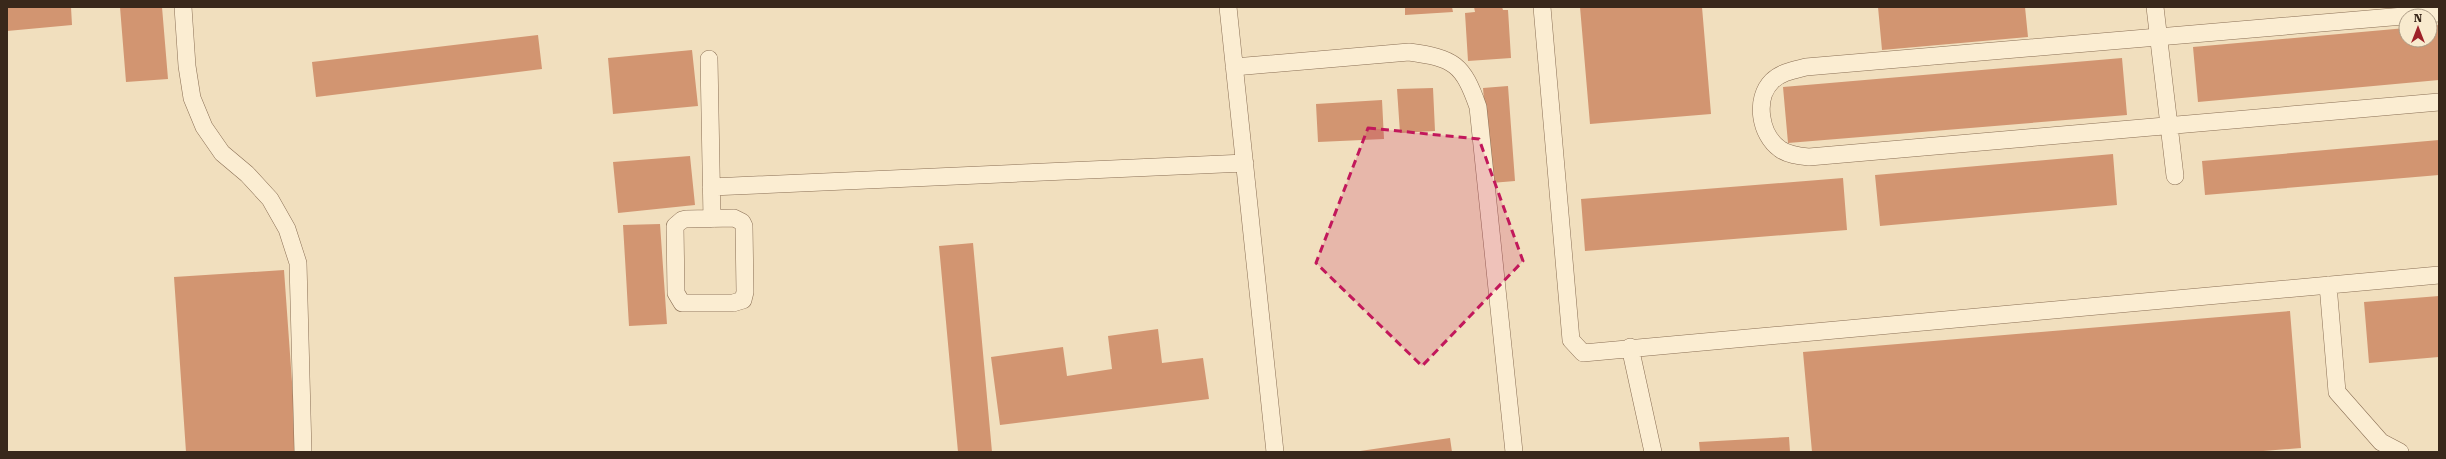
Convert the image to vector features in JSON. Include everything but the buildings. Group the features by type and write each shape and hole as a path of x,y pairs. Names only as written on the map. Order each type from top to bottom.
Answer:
{"lane":[{"path":"183,7 187,66 192,98 204,128 222,153 247,174 270,199 287,229 298,263 303,452"},
{"path":"1228,7 1275,452"},
{"path":"1542,7 1571,340 1583,353 1630,347 2439,275"},
{"path":"2154,7 2175,176"},
{"path":"2439,13 1806,67 1789,71 1772,82 1762,102 1761,115 1764,129 1780,150 1794,156 1809,158 2439,102"},
{"path":"1234,67 1409,52 1431,55 1450,61 1463,71 1478,107 1514,452"},
{"path":"710,59 712,219"},
{"path":"711,187 1245,163"},
{"path":"734,218 742,222 744,226 745,296 743,300 733,303 682,303 676,293 675,226 682,220 712,219 734,218"},
{"path":"2328,285 2337,392 2380,442 2400,452"},
{"path":"1630,347 1653,452"}],"highlighted area":[{"path":"1368,128 1479,139 1523,261 1422,366 1316,263"}]}
